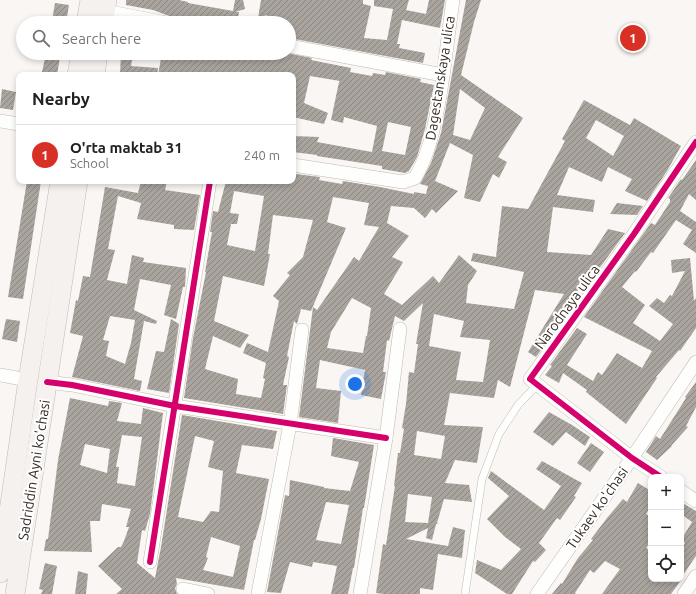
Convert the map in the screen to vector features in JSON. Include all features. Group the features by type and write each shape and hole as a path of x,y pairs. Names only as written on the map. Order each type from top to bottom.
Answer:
{"main road":[{"path":"94,16 101,9"},
{"path":"78,72 80,60"},
{"path":"95,72 97,60"},
{"name":"Sadriddin Ayni ko'chasi","path":"15,594 60,184"},
{"name":"Sadriddin Ayni ko'chasi","path":"0,573 77,184"}],"street":[{"name":"Dagestanskaya ulica","path":"296,165 403,182 415,178 423,164 433,134 443,76 453,0"},
{"path":"101,9 134,16"},
{"path":"296,47 443,76"},
{"path":"0,121 16,124"},
{"name":"Narodnaya ulica","path":"537,384 530,379 634,234 696,142"},
{"path":"150,562 210,184"},
{"path":"360,594 386,438 400,329"},
{"path":"258,594 290,424 302,330"},
{"name":"Tukaev ko'chasi","path":"537,594 632,458 696,362"},
{"path":"0,376 72,385 175,406 386,438"},
{"path":"537,384 632,458 656,474"},
{"path":"684,493 696,501"},
{"path":"684,594 696,576"},
{"path":"183,589 208,594"}],"lane":[{"path":"465,594 482,479 499,434 518,405 537,384"}],"building":[{"path":"126,0 179,0 233,11 235,0 243,0 245,9 235,12 239,12 238,16 169,16 153,10 126,5"},
{"path":"261,0 363,0 363,4 371,6 364,38 387,40 393,9 374,6 374,0 409,0 406,10 426,14 429,0 445,0 440,28 402,20 397,44 400,44 399,48 425,53 423,63 296,39 296,16 258,16"},
{"path":"466,0 481,0 461,75 523,118 498,157 507,162 499,178 493,174 480,202 464,198 473,155 450,143 435,181 458,191 436,213 432,209 425,218 414,208 391,206 387,223 409,236 392,257 403,262 384,294 402,305 433,276 439,283 459,255 477,271 468,285 466,303 514,309 524,272 471,261 473,253 496,257 502,206 528,209 565,141 562,139 584,100 630,125 634,118 681,146 667,171 647,201 625,191 632,179 608,167 602,182 569,167 557,195 595,200 593,212 553,207 547,252 591,255 608,229 625,233 598,270 593,270 570,301 574,305 536,357 528,352 564,294 535,290 510,387 498,380 494,398 450,393 444,425 483,427 477,463 455,460 445,483 469,485 472,502 444,499 437,523 439,523 436,524 432,540 426,538 428,528 406,539 448,546 453,527 465,530 462,558 438,554 433,590 420,588 420,594 384,594 376,593 383,544 386,545 395,486 398,453 400,453 404,429 402,428 409,372 414,373 418,344 416,344 423,303 404,321 395,316 389,341 387,340 383,372 386,372 381,399 361,395 365,370 320,360 316,388 341,391 338,423 299,417 313,307 317,310 354,257 359,261 379,227 364,225 369,203 333,197 327,222 346,228 311,311 301,309 297,324 294,321 283,385 287,385 283,414 184,398 193,338 206,272 212,232 210,232 213,211 218,212 225,184 296,184 296,174 320,177 319,180 342,184 343,181 414,194 414,192 426,194 428,186 420,184 431,163 441,133","holes":["460,89 485,108 470,140 453,135","596,120 624,136 613,156 586,138","234,191 264,196 255,251 227,245 231,224 237,224 239,214 230,213","273,215 313,220 303,257 287,273 290,275 273,296 279,301 268,352 247,343 243,353 266,363 263,378 265,379 261,398 236,394 238,379 205,369 213,336 240,348 249,335 214,321 223,276 264,286 270,254 268,254","352,298 371,308 363,353 327,348 331,332","434,314 464,321 460,337 490,340 483,382 456,380 461,352 429,346","417,431 445,436 441,459 414,455","408,494 432,497 428,523 405,522"]},
{"path":"55,3 69,5 67,16 53,16"},
{"path":"296,55 312,58 311,60 351,68 350,72 372,76 373,73 385,75 386,72 421,79 420,82 434,85 425,129 417,157 409,171 405,173 382,169 382,166 296,152 296,136 319,137 317,142 372,152 377,126 344,117 343,123 331,120 340,81 310,76 304,103 328,113 324,124 296,118 296,72 159,72 161,60 296,60","holes":["388,122 411,127 405,155 382,151"]},
{"path":"45,60 60,60 58,72 42,72"},
{"path":"121,60 132,60 131,66 158,68 157,72 120,72"},
{"path":"2,89 16,92 13,110 0,108"},
{"path":"696,160 696,200 689,194 680,211 696,222 696,253 683,244 692,230 676,220 653,253 651,252 636,272 635,271 622,287 645,305 633,323 660,341 673,324 649,306 657,298 664,303 670,295 672,296 685,271 672,273 671,260 690,258 694,301 696,298 696,328 680,351 679,350 656,377 657,378 626,424 586,392 587,390 563,373 559,383 545,375 552,366 550,365 577,328 587,334 567,365 593,381 598,372 602,375 617,353 642,368 652,351 584,317 651,223 655,225 670,202 670,199 668,198"},
{"path":"27,184 41,184 23,299 8,297"},
{"path":"140,184 166,184 165,190 200,195 194,230 174,229 174,225 137,219 141,203 118,196 108,249 115,250 107,280 127,284 132,255 144,258 143,262 186,268 185,287 183,287 176,319 164,315 171,285 140,279 134,310 157,321 156,324 144,321 134,379 142,381 140,391 72,377 83,336 70,333 76,300 78,301 83,276 90,277 105,187 138,193","holes":["110,316 135,320 125,364 106,356 109,341 103,340"]},
{"path":"617,203 643,206 637,215 610,214"},
{"path":"6,319 20,321 17,342 2,339"},
{"path":"171,319 179,324 169,393 147,389 156,351 164,352"},
{"path":"696,382 696,407 686,426 688,427 672,446 657,460 646,452 656,436 660,439 686,398 685,397"},
{"path":"70,398 108,406 109,401 122,403 117,421 141,424 143,408 163,413 150,514 145,531 142,530 137,563 155,578 182,415 277,431 273,449 242,445 236,473 269,479 261,519 254,540 244,590 176,578 177,584 175,588 177,594 116,594 122,589 98,566 118,547 121,547 129,527 126,527 131,509 102,504 100,521 90,521 92,552 44,551 46,539 48,539 58,460","holes":["122,435 142,437 135,486 117,483 119,467 116,467","195,436 214,441 208,467 223,471 219,512 211,511 203,522 178,517","85,444 110,449 107,473 80,465","211,537 240,546 233,577 203,570 208,558 206,557"]},
{"path":"549,412 590,437 585,446 566,432 553,446 533,432"},
{"path":"333,438 374,445 354,568 348,594 331,594 337,566 313,562 312,567 290,562 281,593 267,592 285,495 289,496 290,480 324,488 350,491 359,462 331,456","holes":["326,502 349,505 341,544 316,540"]},
{"path":"591,443 604,452 590,472 577,463"},
{"path":"542,461 582,483 574,496 576,497 560,520 557,518 539,543 546,550 535,562 533,561 512,594 507,594 475,573 477,560 501,570 521,549 505,537 487,519 509,496 488,478 491,471 544,510 561,486 536,469"},
{"path":"638,483 648,489 648,510 646,514 648,515 648,545 646,548 648,549 648,582 680,582 671,594 602,594 620,569 605,561 594,573 590,570 575,593 576,594 552,594 561,583 562,584 578,558 593,540 591,539 607,518 623,499 627,502"},
{"path":"684,504 696,511 696,556 684,574 684,535 692,522 684,516"},
{"path":"45,563 57,566 52,594 41,594 43,590 39,589"},
{"path":"78,571 88,574 86,594 75,594"}],"cycle path":[{"path":"656,474 632,458 530,379 634,234 696,142"},
{"path":"150,562 210,184"},
{"path":"47,382 72,385 175,406 386,438"}],"place":[{"name":"O'rta maktab 31","path":"633,38"}]}
